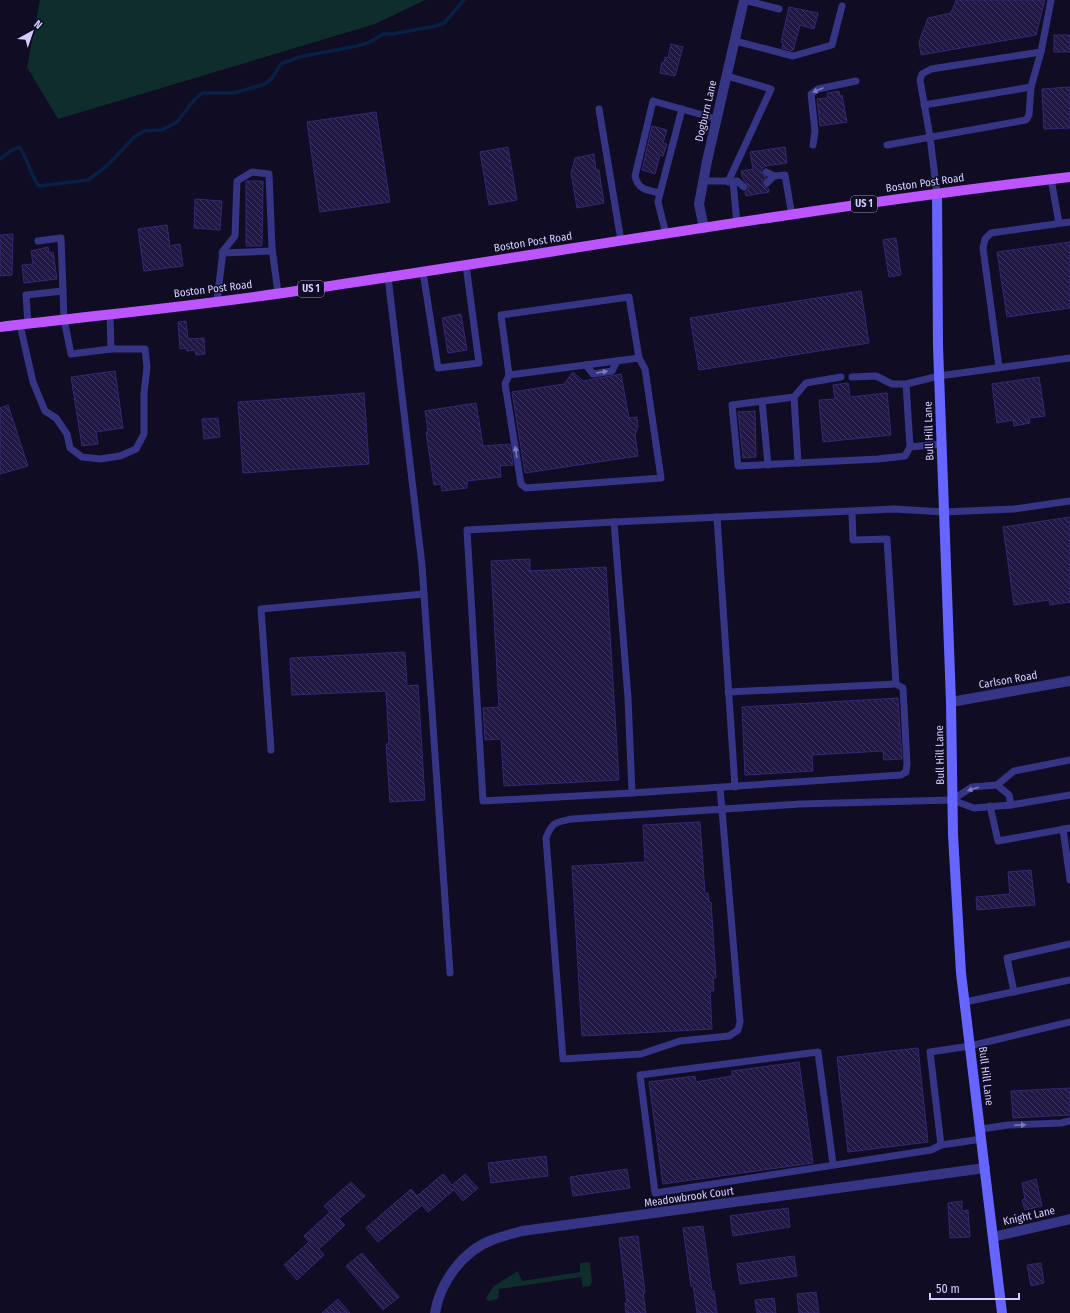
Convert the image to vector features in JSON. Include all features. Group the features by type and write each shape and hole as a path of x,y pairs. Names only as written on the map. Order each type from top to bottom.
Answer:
{"main road":[{"name":"Boston Post Road","path":"0,327 278,293 424,272 737,223 937,194 1070,177"},
{"name":"Bull Hill Lane","path":"937,194 939,376 951,702 952,800 960,958 1002,1313"}],"street":[{"name":"Dogburn Lane","path":"704,228 699,204 744,0"},
{"name":"Carlson Road","path":"951,702 1070,681"},
{"name":"Meadowbrook Court","path":"435,1313 436,1305 447,1280 465,1258 478,1247 492,1240 515,1233 986,1168"},
{"name":"Knight Lane","path":"993,1236 1070,1219"}],"lane":[{"path":"744,0 780,9"},
{"path":"887,145 1026,120 1029,115 1031,87 1041,52 1051,0"},
{"path":"735,41 793,56 832,45 842,6"},
{"path":"937,194 930,137 920,80 922,74 931,69 1041,52"},
{"path":"727,76 771,89 732,182 737,223"},
{"path":"813,145 815,131 811,94 818,89 856,81"},
{"path":"924,105 1031,87"},
{"path":"660,193 642,190 637,184 635,176 653,101 717,119"},
{"path":"599,109 621,241"},
{"path":"666,234 658,202 682,109"},
{"path":"217,301 222,253 235,236 237,181 252,172 269,174 272,251 278,293"},
{"path":"766,172 774,176 785,176 792,216"},
{"path":"732,182 742,175"},
{"path":"767,183 774,176"},
{"path":"1051,179 1059,223"},
{"path":"703,182 732,182 744,187"},
{"path":"999,368 984,248 985,239 990,233 1070,222"},
{"path":"38,241 61,238 63,291 64,319 71,354 111,350 145,349 147,367 144,393 144,434 136,449 120,456 100,459 82,457 70,448 67,434 56,418 45,411 33,382 24,324 26,294 63,291"},
{"path":"222,253 272,251"},
{"path":"424,272 438,368 479,363 466,265"},
{"path":"388,277 424,594 450,973"},
{"path":"629,297 639,358 645,369 660,478 526,488 521,484 505,384 509,376 501,315 629,297"},
{"path":"110,314 111,350"},
{"path":"509,376 639,358"},
{"path":"852,377 876,376 892,384 906,384 939,376 1070,358"},
{"path":"841,377 806,383 794,397 732,404 738,466 905,456 910,447 906,384"},
{"path":"794,397 798,463"},
{"path":"762,401 768,465"},
{"path":"910,447 942,444"},
{"path":"728,692 896,684 903,688 907,764 906,772 901,775 720,788 483,800 467,530 894,509 944,512 1014,509 1070,500"},
{"path":"852,512 853,540 887,539 896,684"},
{"path":"717,517 735,787"},
{"path":"614,522 628,698 632,793"},
{"path":"271,750 261,609 424,594"},
{"path":"952,800 972,788 997,785 1014,771 1070,760"},
{"path":"997,785 1010,795 1011,804"},
{"path":"720,788 722,810 740,1022 738,1030 729,1036 680,1041 641,1054 563,1059 546,838 550,828 558,822 572,819 722,810 800,804 952,800 974,808 1070,795"},
{"path":"990,806 998,841 1066,829 1070,880"},
{"path":"1014,992 1007,958 1070,944"},
{"path":"965,1002 1070,980"},
{"path":"940,1145 930,1052 970,1046 1070,1022"},
{"path":"833,1164 818,1052 640,1075 655,1193 930,1150 940,1145 1008,1125 1061,1124 1070,1121"}],"green space":[{"path":"40,0 425,0 375,24 58,119 27,67"},
{"path":"580,1263 590,1263 592,1282 590,1286 583,1287 581,1277 499,1289 498,1299 489,1301 486,1298 494,1286 518,1271 522,1281 580,1272"}],"building":[{"path":"956,0 1045,0 1036,35 921,55 919,42 928,18 951,13"},
{"path":"789,7 818,13 814,29 800,25 793,51 782,48 783,43 781,42"},
{"path":"1054,35 1070,35 1070,52 1054,52"},
{"path":"671,44 683,47 675,76 660,73 662,62 664,63 665,57 668,58"},
{"path":"1070,87 1070,128 1044,129 1042,89"},
{"path":"839,91 840,96 842,95 847,122 820,126 817,99 828,98 827,93"},
{"path":"376,112 390,202 320,212 307,122"},
{"path":"652,126 667,130 663,143 667,144 663,156 660,155 655,174 642,170"},
{"path":"508,147 517,200 489,205 480,152"},
{"path":"785,147 787,163 765,166 761,170 762,174 766,177 762,185 768,188 769,192 746,196 745,192 748,190 749,186 743,179 741,171 753,169 750,152"},
{"path":"594,154 596,170 599,170 604,203 577,208 571,173 575,158"},
{"path":"246,181 263,181 262,246 246,246"},
{"path":"195,199 222,201 220,230 194,228"},
{"path":"167,225 170,246 180,244 183,266 144,271 138,229"},
{"path":"13,234 12,275 0,276 0,235"},
{"path":"896,238 901,275 889,277 883,240"},
{"path":"1070,242 1070,308 1007,317 997,252"},
{"path":"48,247 49,253 53,252 57,279 24,283 22,265 33,264 31,251"},
{"path":"861,291 869,343 699,370 690,318"},
{"path":"461,314 467,350 448,353 442,318"},
{"path":"186,321 188,339 204,338 205,354 196,355 195,350 187,351 187,348 180,349 178,322"},
{"path":"115,371 123,428 96,432 98,444 82,446 71,377"},
{"path":"573,372 583,381 621,374 629,418 637,417 638,426 635,435 638,456 525,473 512,392 564,384"},
{"path":"1039,377 1045,416 1029,418 1030,423 1014,426 1013,420 997,423 992,384"},
{"path":"848,383 850,397 887,393 891,435 823,442 819,400 835,399 833,385"},
{"path":"364,393 369,464 243,473 238,402"},
{"path":"476,403 483,446 510,444 513,465 500,466 501,477 467,481 467,488 442,491 441,484 434,485 426,432 428,432 425,411"},
{"path":"8,405 28,466 0,474 0,408"},
{"path":"755,411 756,457 743,458 738,412"},
{"path":"218,418 220,437 204,439 202,419"},
{"path":"1070,517 1070,602 1050,605 1049,600 1014,605 1003,527"},
{"path":"530,559 530,571 606,567 619,780 504,786 501,739 485,740 483,708 499,707 491,561"},
{"path":"405,652 407,686 418,685 425,800 390,802 386,744 389,744 386,691 292,695 290,658"},
{"path":"898,698 902,759 884,760 883,751 812,755 813,771 745,775 742,707"},
{"path":"700,822 705,893 708,893 709,902 711,902 716,978 713,978 714,991 710,991 712,1029 582,1036 572,866 645,862 643,825"},
{"path":"1031,870 1035,905 977,910 976,897 1010,894 1008,872"},
{"path":"918,1048 928,1142 848,1152 837,1057"},
{"path":"799,1062 813,1163 663,1184 649,1082 695,1076 696,1082 732,1076 732,1071"},
{"path":"1070,1088 1070,1115 1013,1118 1011,1091"},
{"path":"546,1156 548,1176 491,1183 488,1163"},
{"path":"627,1169 630,1188 573,1196 570,1177"},
{"path":"443,1174 452,1185 465,1174 478,1188 463,1201 454,1190 428,1212 422,1205 378,1242 366,1228 411,1189 417,1196"},
{"path":"1036,1179 1042,1206 1025,1210 1022,1200 1025,1199 1022,1183"},
{"path":"351,1182 365,1196 339,1219 345,1225 319,1249 324,1255 297,1280 284,1265 309,1242 304,1236 330,1212 324,1206"},
{"path":"962,1201 962,1211 968,1210 970,1237 950,1238 948,1203"},
{"path":"788,1208 790,1227 733,1236 730,1216"},
{"path":"703,1226 712,1291 714,1291 717,1313 697,1313 693,1286 691,1286 683,1228"},
{"path":"638,1236 646,1313 626,1313 625,1303 627,1303 619,1238"},
{"path":"362,1253 399,1297 383,1310 346,1266"},
{"path":"794,1256 797,1276 740,1284 737,1264"},
{"path":"1041,1263 1044,1283 1031,1286 1027,1265"},
{"path":"816,1292 819,1313 799,1313 797,1294"},
{"path":"774,1298 776,1313 757,1313 755,1300"},
{"path":"338,1299 350,1313 322,1313"}],"waterway":[{"path":"0,159 12,150 19,147 25,156 33,177 39,186 88,180 107,166 134,137 144,131 162,130 177,122 194,100 202,93 234,93 265,84 272,78 281,64 299,57 357,46 370,42 383,34 392,34 436,26 444,23 464,0"}]}
